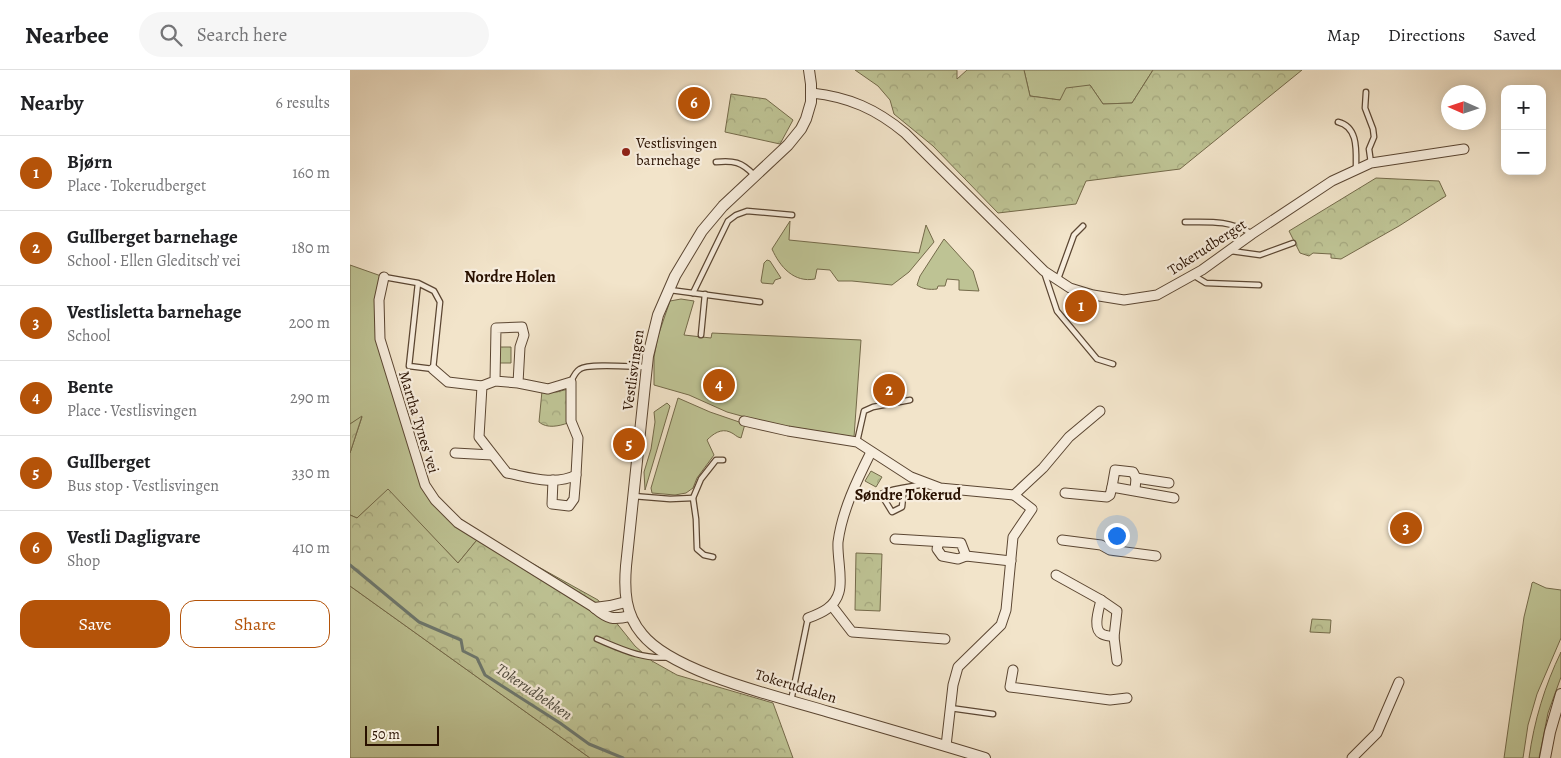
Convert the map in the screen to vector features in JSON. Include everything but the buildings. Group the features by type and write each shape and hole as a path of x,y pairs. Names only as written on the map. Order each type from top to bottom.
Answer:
{"street":[{"name":"Vestlisvingen","path":"626,602 625,579 646,367 653,331 668,290 702,231 723,206 788,145 801,129 806,119 812,94 809,70"},
{"name":"Tokerudberget","path":"812,94 846,99 870,109 888,120 904,133 1044,270 1058,281 1070,288 1093,296 1124,300 1157,295 1193,275 1332,181 1356,169 1371,163 1464,149"},
{"name":"Martha Tynes' vei","path":"384,277 379,300 380,339 425,485 435,500 458,522 594,608"},
{"path":"495,381 496,328 522,327 524,334 520,346 518,383"},
{"name":"Martha Tynes' vei","path":"433,369 448,382 482,386 495,381 548,389 572,382"},
{"path":"554,480 552,504 569,506 574,499 578,438 571,421 572,382"},
{"path":"482,386 479,437 506,473 554,480 566,480 576,475"},
{"path":"1014,495 1043,468 1069,437 1100,411"},
{"path":"744,421 788,431 857,442 911,477 940,488 1014,495 1032,509 1013,537 1006,610 1001,625 958,666 953,685 946,746"},
{"path":"808,618 832,606 840,592 838,543 848,504 871,452"},
{"name":"Martha Tynes' vei","path":"455,453 492,455"},
{"path":"1066,493 1107,497 1110,495 1115,470 1133,472 1136,478 1135,490"},
{"path":"1136,478 1169,483"},
{"path":"1112,487 1174,498"},
{"path":"895,539 961,543 966,556"},
{"path":"1062,540 1101,545 1110,550 1156,556"},
{"path":"939,542 938,550 942,556 958,559 966,556 1011,561"},
{"path":"1056,575 1117,611 1114,637 1117,662"},
{"path":"1100,600 1097,621 1098,630 1102,634 1114,637"},
{"path":"594,608 626,602"},
{"name":"Tokeruddalen","path":"626,602 630,616 641,634 648,641 672,657 722,679 985,758"},
{"path":"832,606 852,632 945,638"},
{"path":"594,608 610,618 616,619 630,616"},
{"path":"1013,670 1010,687 1110,700 1127,698"},
{"path":"1352,758 1377,732 1399,682"},
{"path":"1545,758 1561,694"}],"lane":[{"path":"1366,92 1365,108 1374,137 1369,149 1371,163"},
{"path":"1338,122 1348,127 1353,135 1356,169"},
{"path":"716,162 730,160 740,162 755,175"},
{"path":"693,293 728,221 736,215 747,211 792,215"},
{"path":"1185,222 1227,223 1238,226 1252,234"},
{"path":"1058,281 1074,235 1084,226"},
{"path":"1230,251 1260,255 1293,243"},
{"path":"1044,270 1057,311 1097,359 1113,364"},
{"path":"1193,275 1206,283 1260,285"},
{"path":"384,277 418,283 434,291 440,302 433,369 409,366 418,283"},
{"path":"668,290 760,302"},
{"path":"701,335 705,294"},
{"path":"572,382 575,373 581,368 596,366 646,367"},
{"path":"857,442 864,411 873,407 910,400"},
{"path":"712,557 704,555 697,550 693,498 706,472 716,460 723,460"},
{"path":"904,488 902,507 892,512 881,494 889,490 930,484"},
{"path":"634,496 670,499 693,498"},
{"path":"792,701 808,618"},
{"path":"597,639 638,656 654,658 672,657"},
{"path":"950,708 993,714"}],"green space":[{"path":"855,70 957,70 957,79 967,70 1024,70 1030,96 1060,100 1066,88 1090,85 1103,104 1132,103 1153,70 1302,70 1180,169 1086,181 1076,204 998,213 933,146 894,114 890,100 878,86"},
{"path":"1024,70 1153,70 1132,103 1103,104 1090,85 1060,100 1030,96"},
{"path":"731,94 766,99 793,120 780,144 725,132"},
{"path":"1376,178 1439,181 1446,196 1399,226 1341,259 1331,258 1331,254 1313,253 1309,256 1300,253 1289,231"},
{"path":"790,221 789,240 919,253 926,225 934,242 909,272 892,285 838,281 830,270 817,269 815,279 807,280 794,276 789,272 779,262 772,249"},
{"path":"944,239 973,271 979,291 959,290 959,280 947,279 945,286 938,286 937,289 926,289 917,285 920,276"},
{"path":"767,260 770,261 781,278 775,280 773,284 762,283 761,281 764,263"},
{"path":"350,265 384,277 380,339 425,485 435,500 481,535 458,563 388,490 357,518 350,515 350,453 362,417 350,424"},
{"path":"681,299 694,301 684,335 711,338 712,333 861,340 854,437 767,423 727,412 689,395 654,385 654,357 658,336 670,301"},
{"path":"500,347 511,347 511,363 499,363"},
{"path":"568,389 568,423 549,426 539,422 542,391 557,392"},
{"path":"678,398 745,424 741,438 727,431 720,431 707,440 714,455 697,478 693,488 686,493 675,495 652,493 651,488"},
{"path":"667,403 670,406 645,490 644,472 651,449 655,422 654,412"},
{"path":"362,416 350,453 350,424"},
{"path":"871,471 882,477 876,487 865,481"},
{"path":"388,489 458,563 481,535 598,600 635,646 652,661 677,675 773,703 793,758 590,758 350,586 350,515 357,518"},
{"path":"856,553 882,554 880,611 855,610"},
{"path":"1533,582 1546,588 1561,590 1561,638 1537,694 1528,725 1523,758 1504,758 1524,617"},
{"path":"350,586 590,758 350,758"},
{"path":"1312,619 1331,620 1330,633 1310,632"},
{"path":"1561,652 1561,677 1548,713 1539,758 1529,758 1541,704"}],"waterway":[{"name":"Tokerudbekken","path":"350,565 419,622 461,640 463,651 477,658 485,675 589,744 623,758"}],"place":[{"name":"Vestli Dagligvare","path":"694,103"},
{"name":"Vestlisvingen barnehage","path":"626,152"},
{"name":"Bjørn","path":"1081,306"},
{"name":"Bente","path":"719,385"},
{"name":"Gullberget barnehage","path":"889,390"},
{"name":"Gullberget","path":"629,444"},
{"name":"Vestlisletta barnehage","path":"1406,528"}],"district":[{"name":"Nordre Holen","path":"510,277"},
{"name":"Søndre Tokerud","path":"908,495"}]}
